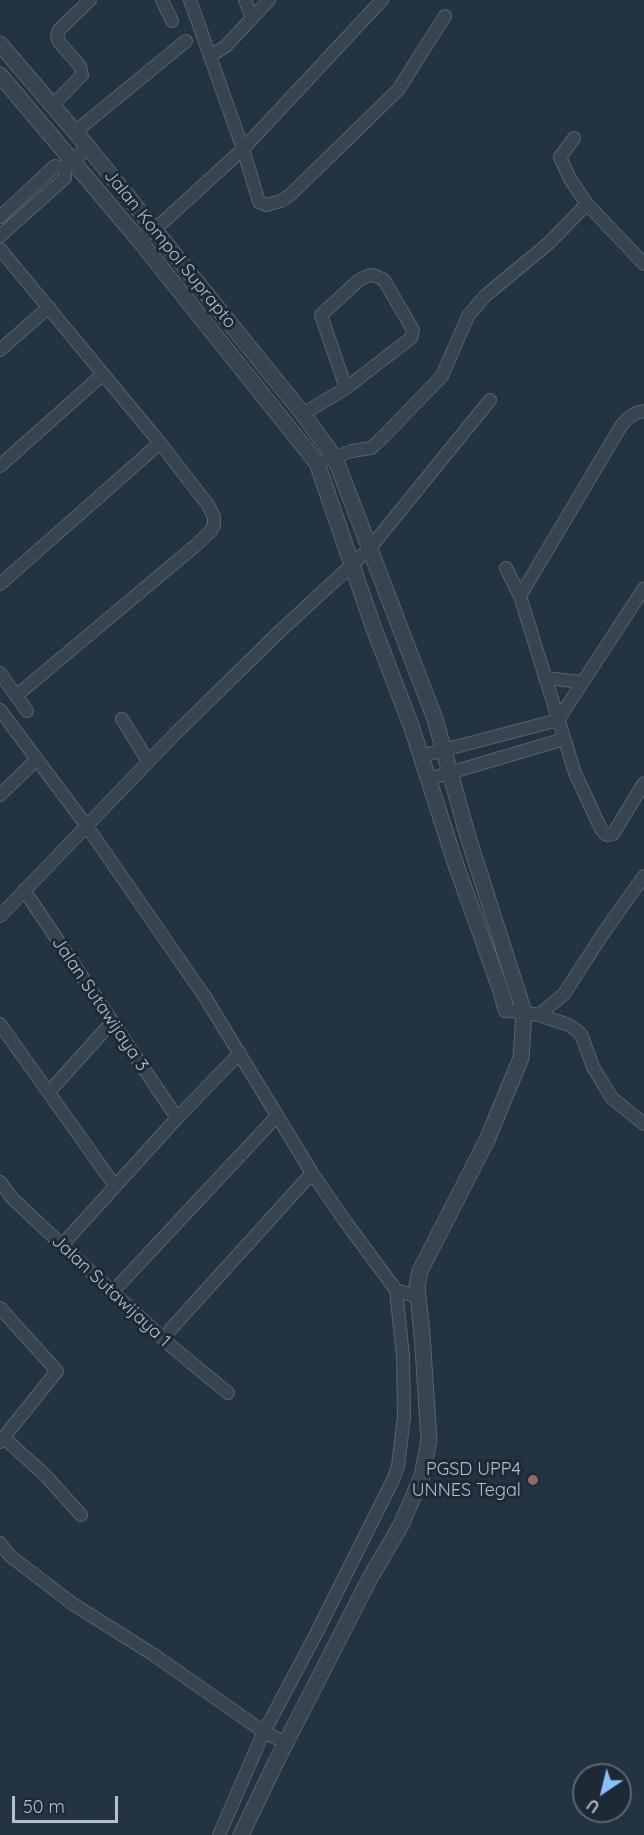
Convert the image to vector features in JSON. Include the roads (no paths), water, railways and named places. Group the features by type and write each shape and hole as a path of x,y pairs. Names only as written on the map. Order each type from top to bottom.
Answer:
{"street":[{"path":"52,106 82,75 80,66 59,42 57,37 59,30 90,0"},
{"path":"162,0 172,21"},
{"path":"190,0 217,52 259,202 266,205 281,201 367,122 398,90 446,16"},
{"path":"245,0 252,18"},
{"path":"217,52 269,0"},
{"path":"139,240 243,149 382,0"},
{"path":"75,132 186,40"},
{"name":"Jalan Kompol Suprapto","path":"0,44 88,147 303,414 335,458 445,750 468,837 532,1014"},
{"name":"Jalan Kompol Suprapto","path":"0,75 68,165 139,240 317,463"},
{"path":"574,138 560,157 570,179 587,204 644,264"},
{"path":"0,235 65,178 68,165 88,147"},
{"path":"0,217 55,166 68,165"},
{"path":"25,193 35,205"},
{"path":"587,204 549,243 485,296 468,316 442,376 395,426 370,448 352,451 317,463 351,565 429,779 506,1010 563,1022 576,1029 581,1034 593,1067 612,1098 644,1124"},
{"path":"0,249 160,444 208,505 214,517 211,531 16,696"},
{"path":"303,414 346,387 412,335 413,330 384,280 376,276 370,275 359,280 321,315 346,387"},
{"path":"0,350 48,307"},
{"path":"0,466 102,375"},
{"path":"0,916 148,761 260,651 370,548 490,400"},
{"path":"520,596 621,426 636,413 644,411"},
{"path":"0,584 160,444"},
{"path":"506,568 520,596 575,773 601,829 608,836 613,834 644,783"},
{"path":"421,756 558,720 644,588"},
{"path":"0,674 27,711"},
{"path":"545,678 582,682"},
{"path":"0,710 86,825 205,997 312,1173 396,1290 403,1356 404,1417 398,1466 316,1634 264,1732 219,1835"},
{"path":"122,719 148,761"},
{"path":"429,779 564,739"},
{"path":"0,795 37,759"},
{"path":"241,1835 370,1578 401,1525 422,1476 429,1440 417,1287 420,1271 487,1140 521,1058 532,1014 564,994 644,876"},
{"name":"Jalan Sutawijaya 3","path":"24,890 177,1119"},
{"path":"49,1092 112,1022"},
{"path":"0,1024 115,1186"},
{"path":"62,1245 240,1053"},
{"path":"120,1284 277,1116"},
{"path":"170,1330 312,1173"},
{"name":"Jalan Sutawijaya 1","path":"0,1182 12,1198 62,1245 171,1346 228,1394"},
{"path":"396,1290 418,1297"},
{"path":"0,1308 57,1371 2,1440 45,1475 81,1515"},
{"path":"0,1543 10,1556 63,1597 154,1655 264,1732 286,1743"}],"place":[{"name":"PGSD UPP4 UNNES Tegal","path":"533,1480"}]}
